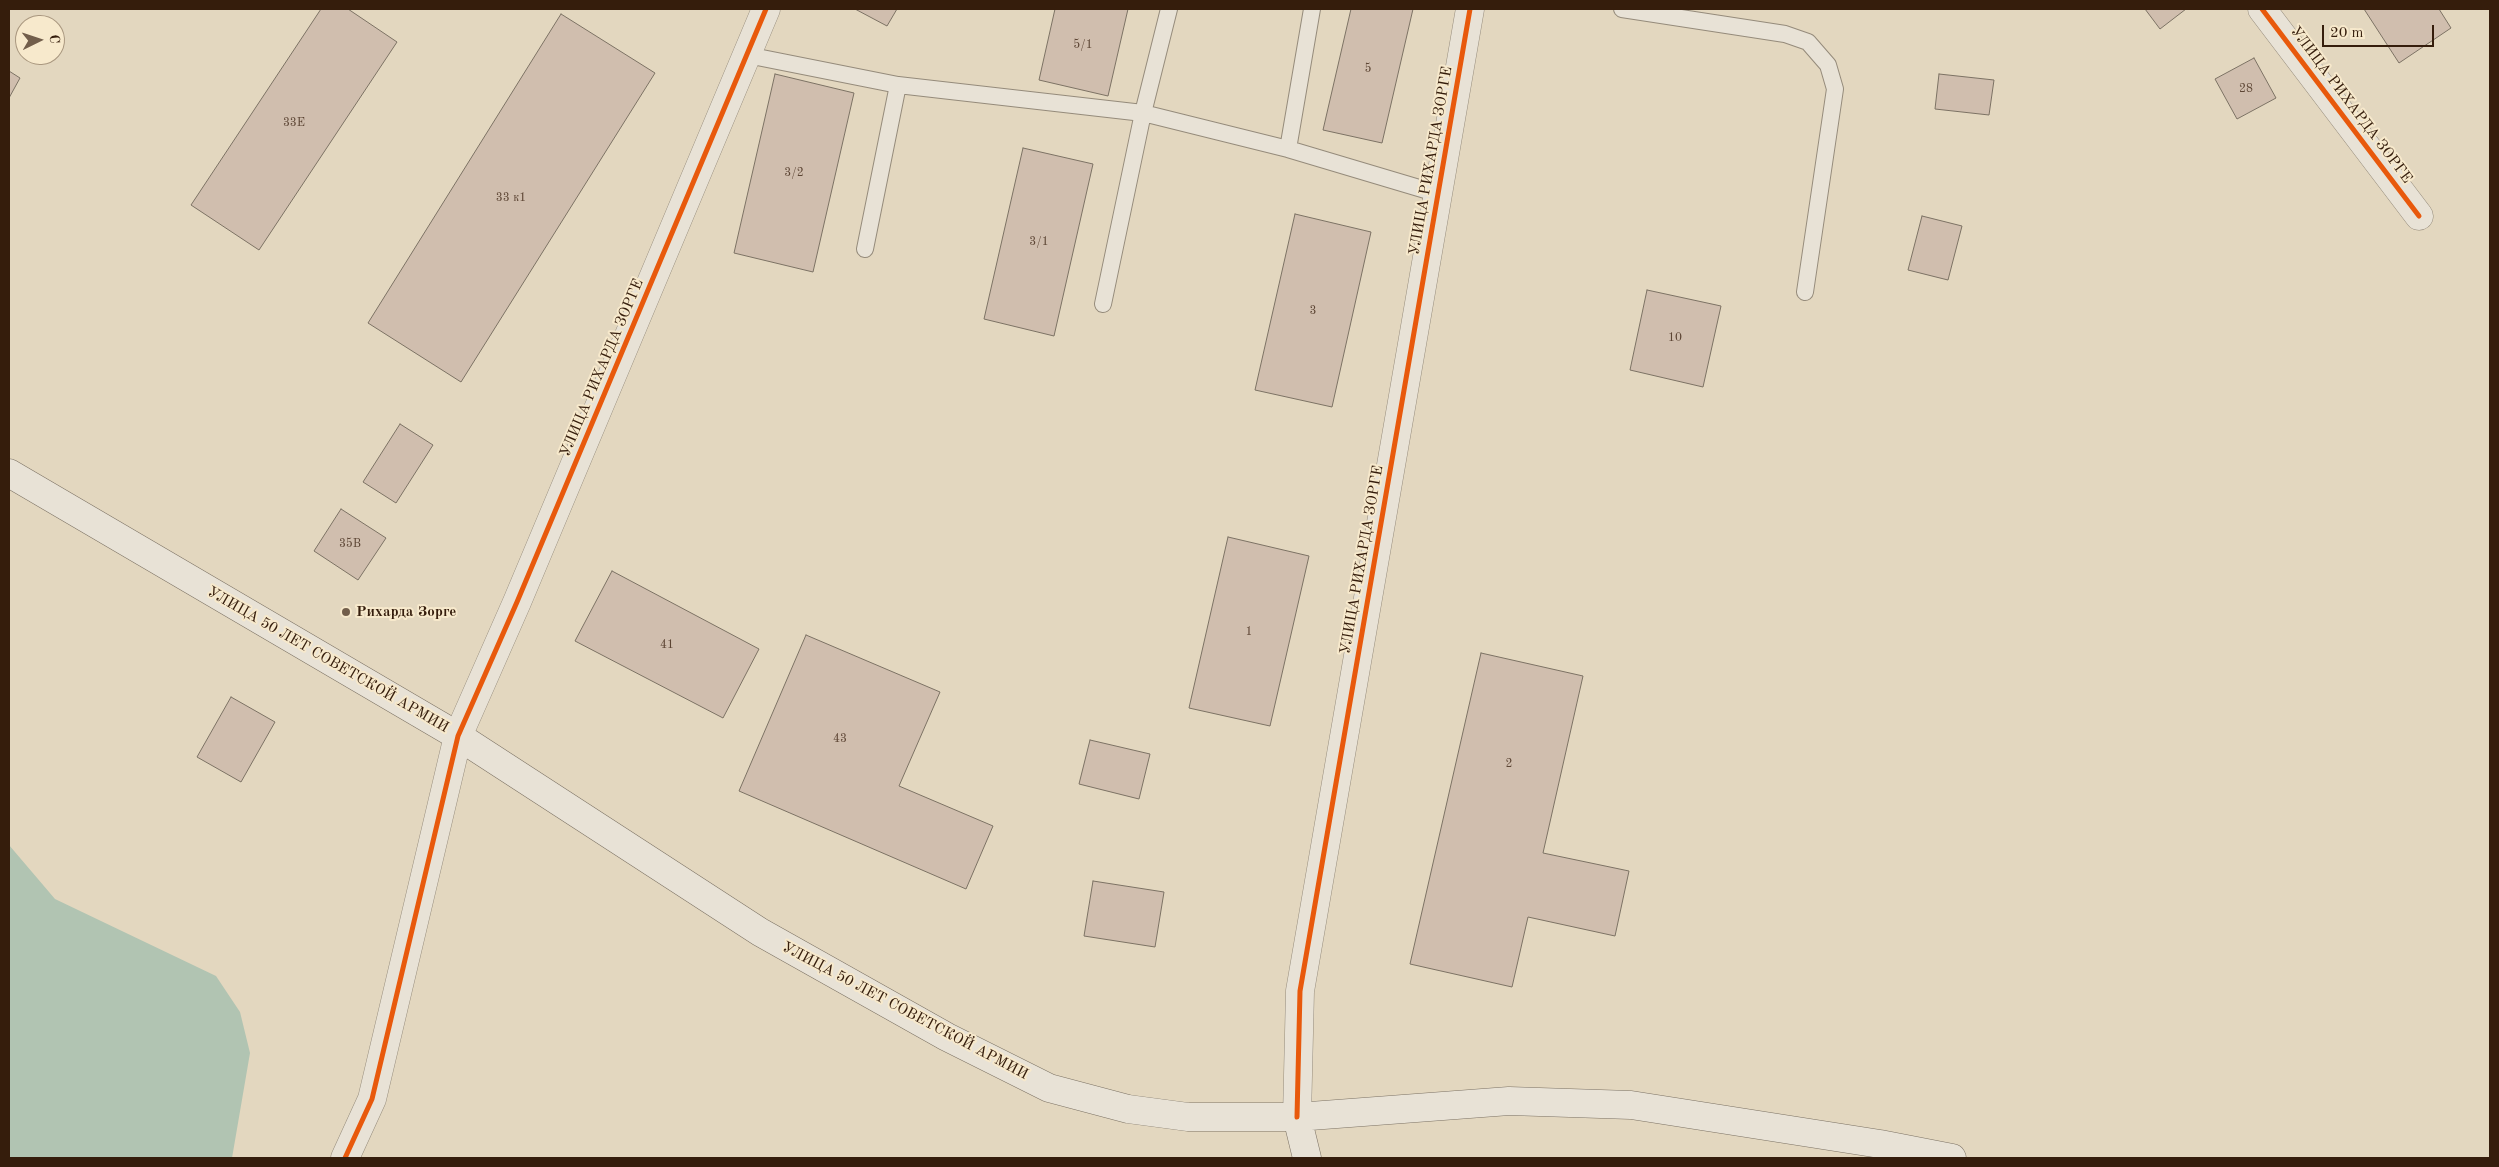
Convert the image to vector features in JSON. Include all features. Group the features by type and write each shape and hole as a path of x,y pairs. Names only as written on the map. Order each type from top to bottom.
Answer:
{"street":[{"name":"УЛИЦА РИХАРДА ЗОРГЕ","path":"345,1158 372,1098 458,736 521,593 766,9"},
{"name":"УЛИЦА РИХАРДА ЗОРГЕ","path":"1307,1158 1297,1117 1300,991 1470,9"},
{"name":"УЛИЦА РИХАРДА ЗОРГЕ","path":"2262,9 2419,216"},
{"name":"УЛИЦА 50 ЛЕТ СОВЕТСКОЙ АРМИИ","path":"9,473 458,736 760,932 947,1037 1049,1088 1128,1109 1188,1117 1297,1117 1509,1101 1631,1105 1880,1144 1952,1158"}],"lane":[{"path":"1103,304 1143,113 1169,9"},
{"path":"1288,149 1312,9"},
{"path":"1622,9 1785,34 1808,42 1828,65 1835,89 1805,292"},
{"path":"747,55 898,85 1143,113 1288,149 1439,194"},
{"path":"865,249 898,85"}],"shaded area":[{"path":"9,845 55,899 216,976 240,1012 250,1053 232,1158 9,1158"}],"building":[{"path":"321,9 348,9 397,42 259,250 191,205"},
{"path":"855,9 897,9 887,26"},
{"path":"1055,9 1128,9 1108,96 1039,80"},
{"path":"1351,9 1413,9 1382,143 1323,130"},
{"path":"2145,9 2186,9 2160,29"},
{"path":"2364,9 2439,9 2451,28 2399,63"},
{"path":"561,14 655,73 461,382 368,323"},
{"path":"2254,58 2276,98 2237,119 2215,79"},
{"path":"9,71 20,78 9,98"},
{"path":"775,74 854,93 813,272 734,253"},
{"path":"1939,74 1994,80 1989,115 1935,109"},
{"path":"1023,148 1093,164 1054,336 984,319"},
{"path":"1295,214 1371,232 1332,407 1255,390"},
{"path":"1922,216 1962,226 1948,280 1908,270"},
{"path":"1647,290 1721,306 1703,387 1630,370"},
{"path":"400,424 433,445 396,503 363,482"},
{"path":"341,509 386,538 358,580 314,551"},
{"path":"1228,537 1309,556 1270,726 1189,708"},
{"path":"612,571 759,649 723,718 575,641"},
{"path":"806,635 940,692 899,786 993,826 966,889 739,791"},
{"path":"1481,653 1583,676 1543,853 1629,871 1615,936 1528,917 1512,987 1410,964"},
{"path":"231,697 275,722 241,782 197,757"},
{"path":"1090,740 1150,754 1139,799 1079,784"},
{"path":"1093,881 1164,892 1155,947 1084,936"}],"cycle path":[{"path":"345,1158 372,1099 458,736 517,602 766,9"},
{"path":"1297,1117 1300,991 1470,9"},
{"path":"2262,9 2419,216"}],"place":[{"name":"Рихарда Зорге","path":"346,612"}]}
